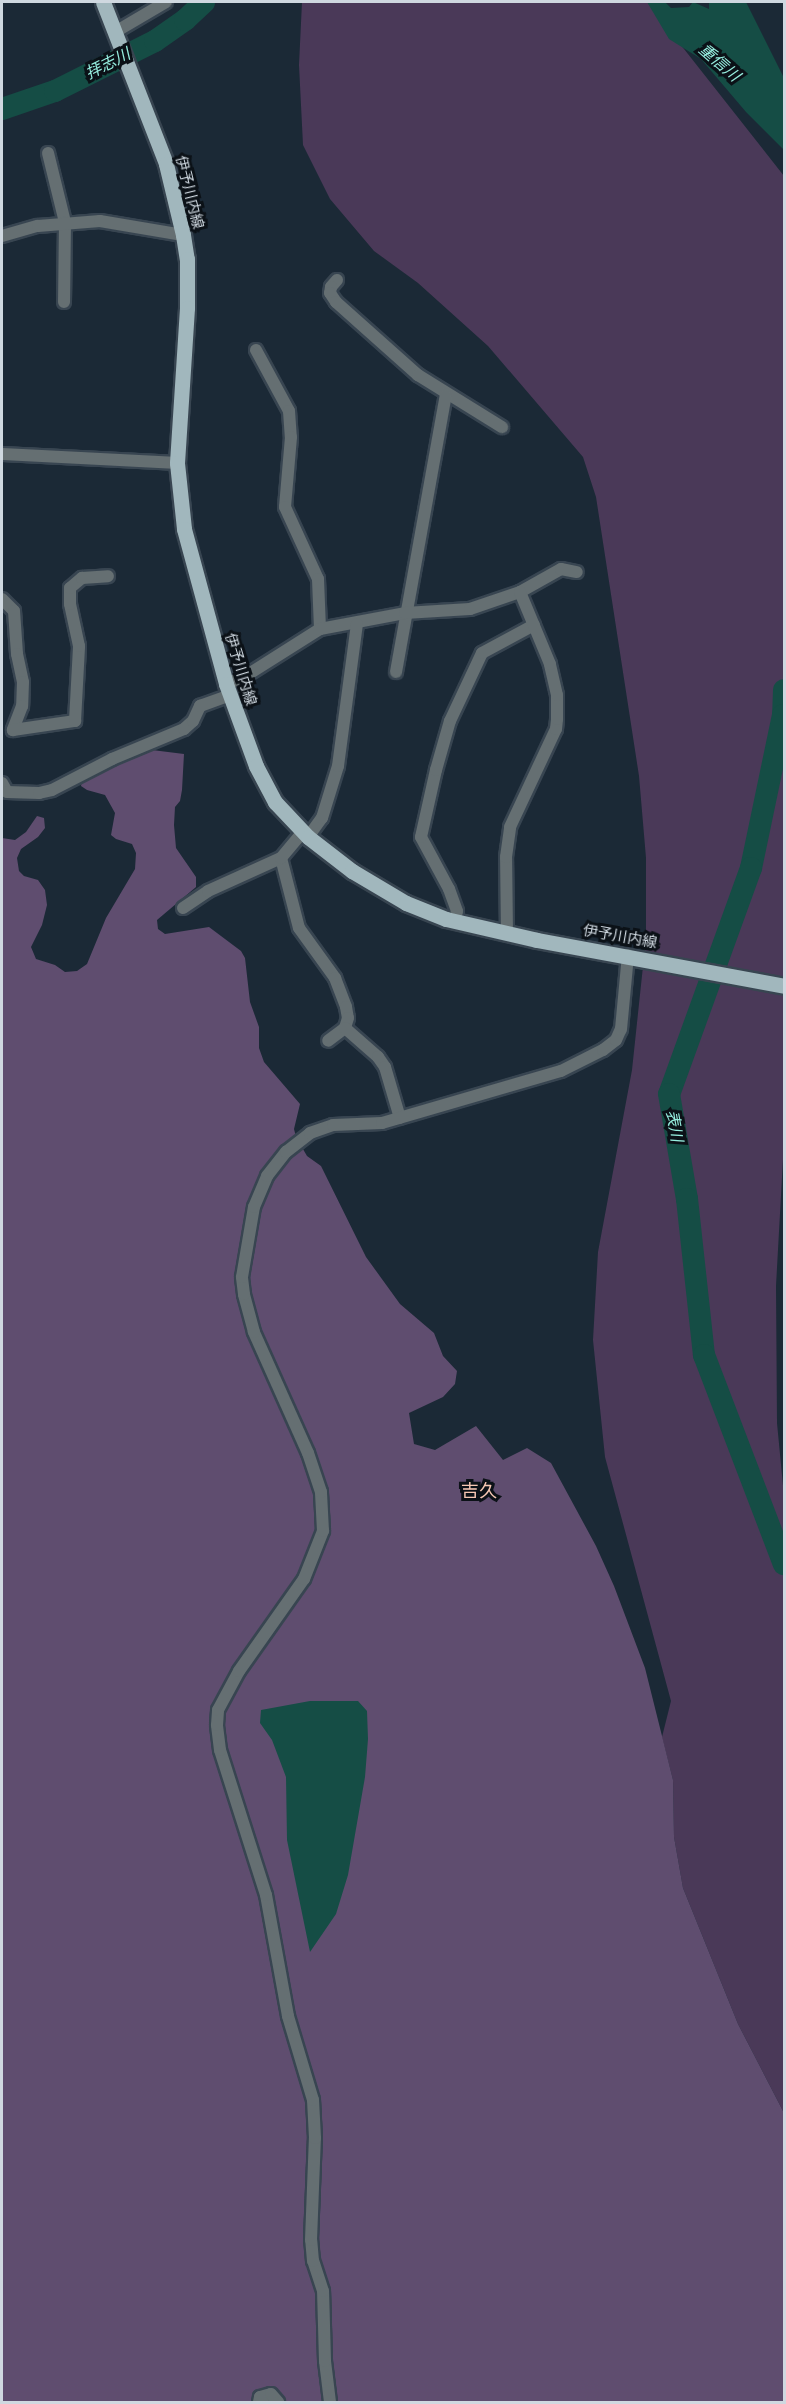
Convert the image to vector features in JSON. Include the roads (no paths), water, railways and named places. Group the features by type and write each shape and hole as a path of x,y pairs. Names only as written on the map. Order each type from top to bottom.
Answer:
{"main road":[{"name":"伊予川内線","path":"103,2 166,164 187,260 187,308 177,463 184,529 228,689 264,784 275,802 305,834 370,883 406,903 455,922 507,934 784,986"}],"street":[{"path":"116,35 166,2"},
{"path":"48,153 65,222 64,302"},
{"path":"2,236 65,222 119,223 183,235"},
{"path":"337,280 331,287 330,293 336,302 418,375 502,427"},
{"path":"256,350 289,411 291,437 285,507 318,579 320,629"},
{"path":"396,672 446,394"},
{"path":"2,454 177,463"},
{"path":"2,783 7,792 39,793 52,790 112,759 184,729 193,721 200,706 320,629 357,624 405,613 470,609 520,592 561,569 577,572"},
{"path":"2,599 14,611 17,654 23,682 22,706 13,730 75,721 79,646 70,604 70,588 82,578 108,576"},
{"path":"507,934 506,857 510,827 556,729 557,719 554,679 544,643 520,592"},
{"path":"183,908 208,891 281,858 322,818 338,766 357,624"},
{"path":"455,922 457,912 449,889 421,837 436,770 450,721 482,653 534,625"},
{"path":"281,858 299,928 335,978 346,1007 348,1018 345,1028 328,1041"},
{"path":"330,2403 325,2361 323,2291 313,2261 315,2138 313,2100 288,2016 266,1895 220,1750 218,1710 239,1671 304,1578 323,1531 321,1492 308,1453 254,1332 244,1294 242,1277 254,1207 267,1176 286,1152 310,1133 333,1125 382,1123 400,1118 561,1071 609,1046 616,1040 623,1020 632,956"},
{"path":"345,1028 378,1057 385,1067 400,1118"},
{"path":"259,2403 260,2397 271,2394 278,2403"}],"water":[{"name":"重信川","path":"647,2 665,2 671,8 689,7 693,2 709,9 709,2 746,2 784,78 784,150 746,112 701,59 669,39"},
{"path":"310,1701 358,1701 367,1711 368,1739 365,1777 348,1875 336,1914 310,1952 287,1840 286,1777 272,1740 260,1723 261,1710"}],"waterway":[{"name":"拝志川","path":"2,109 55,91 155,41 185,20 204,2"},
{"name":"表川","path":"784,690 783,715 751,868 669,1094 687,1199 704,1355 784,1564"}],"district":[{"name":"吉久","path":"479,1491"}]}
